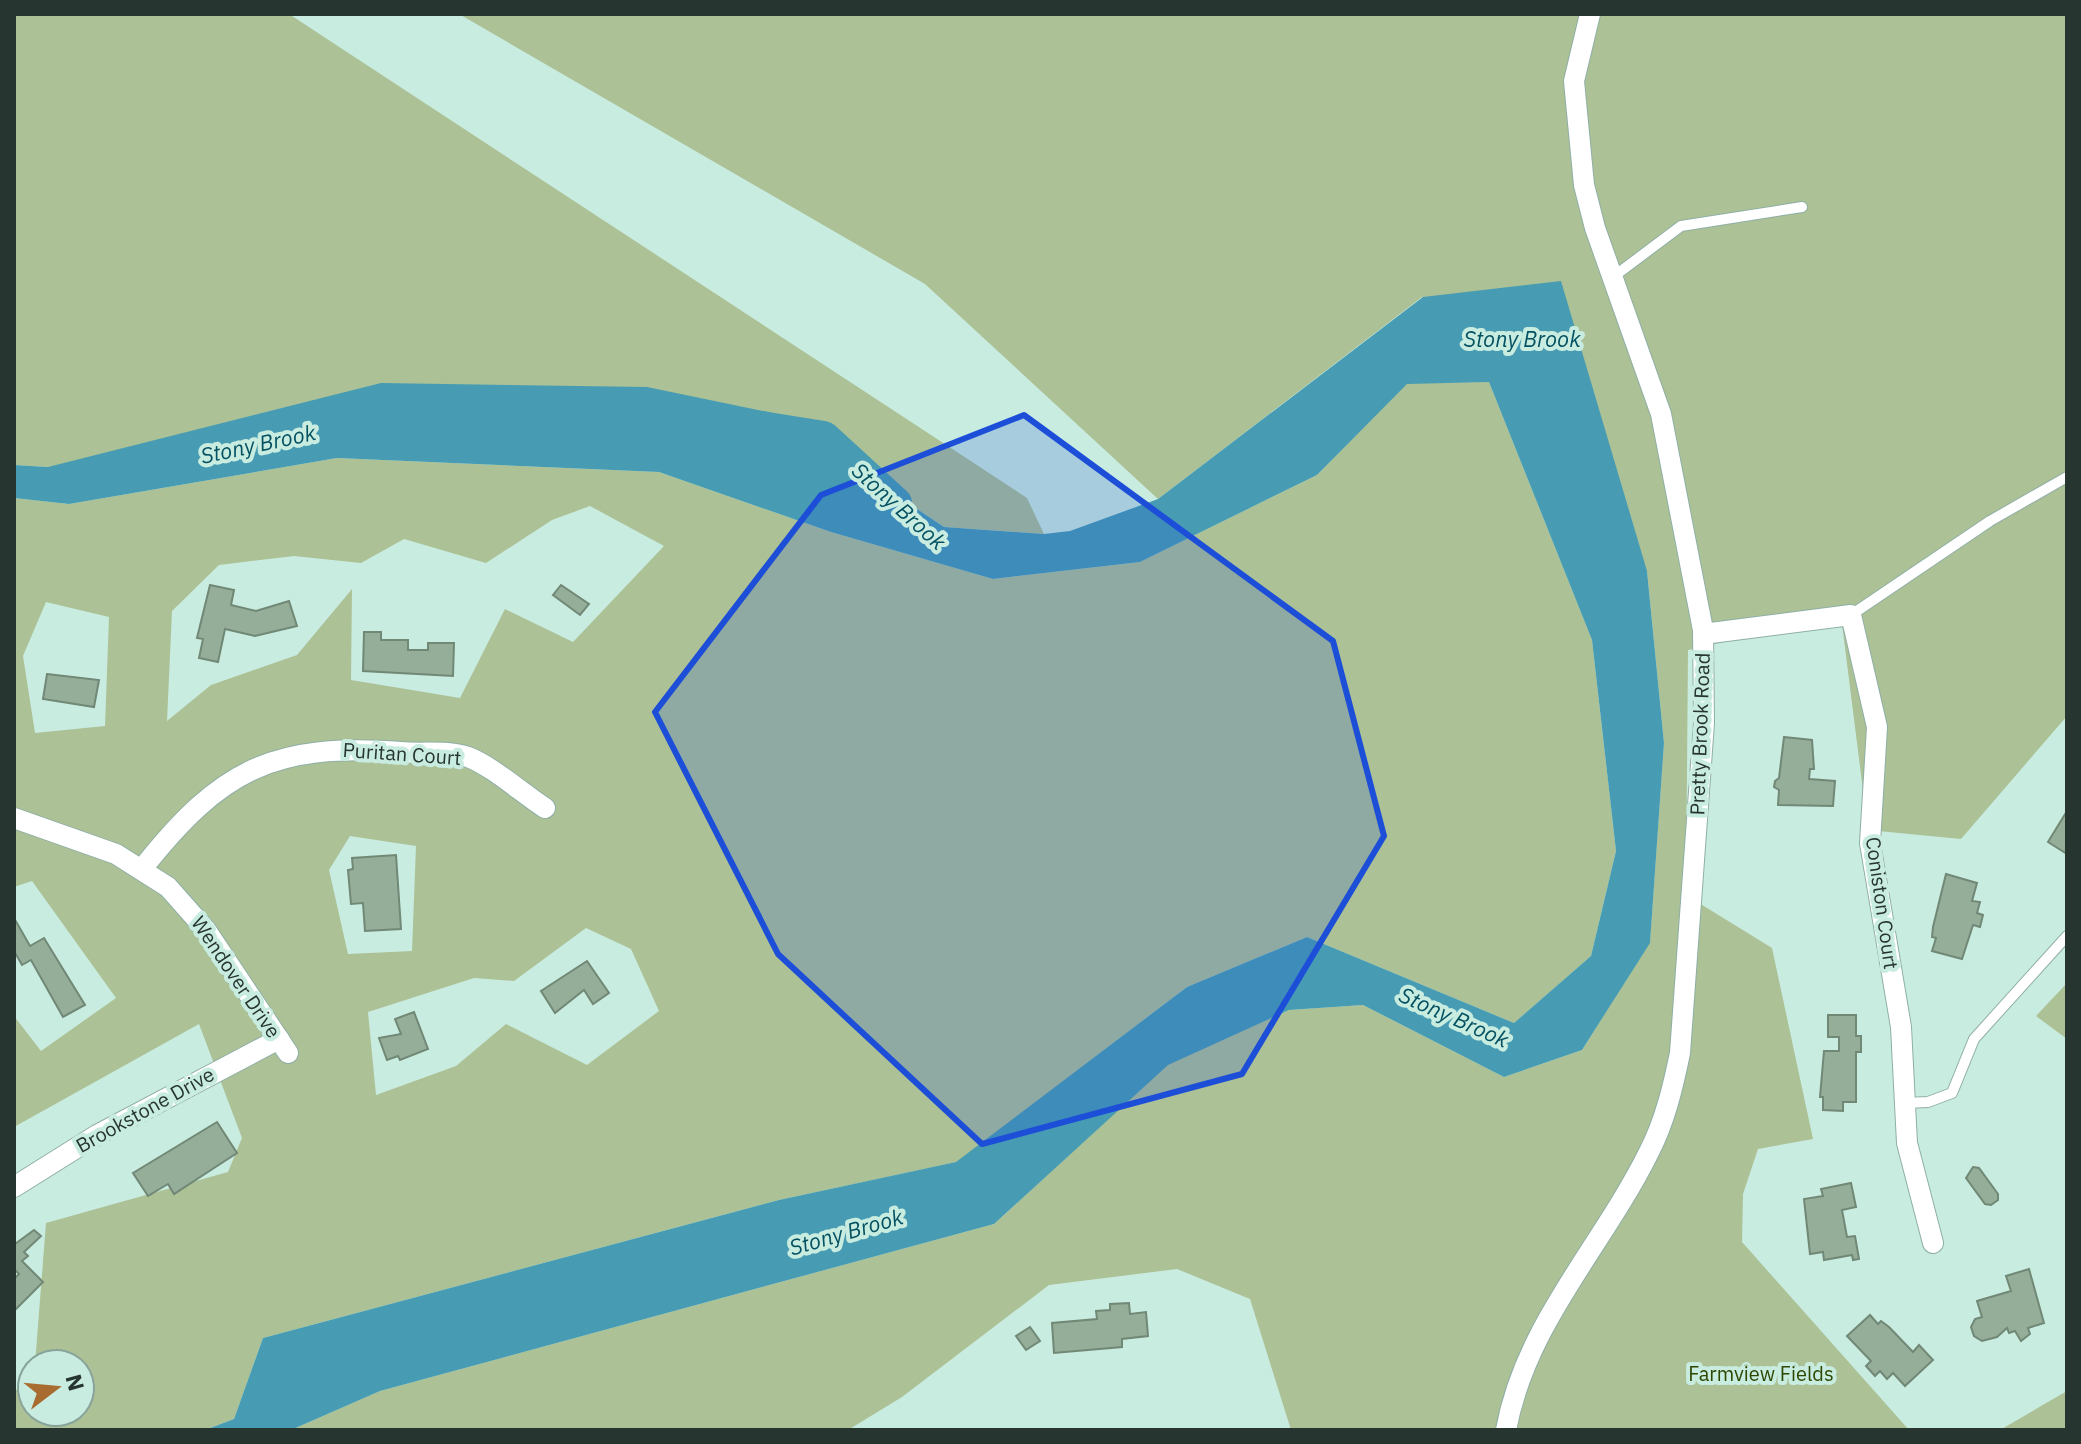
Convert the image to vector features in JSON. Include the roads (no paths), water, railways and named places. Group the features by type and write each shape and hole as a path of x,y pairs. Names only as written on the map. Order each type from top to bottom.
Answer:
{"street":[{"name":"Pretty Brook Road","path":"1506,1430 1523,1367 1537,1333 1649,1152 1674,1085 1680,1053 1703,743 1703,634 1661,414 1584,185 1574,81 1590,14"},
{"path":"1703,634 1851,615"},
{"name":"Coniston Court","path":"1851,615 1877,727 1870,843 1901,1027 1907,1143 1933,1243"},
{"name":"Puritan Court","path":"142,869 179,822 222,787 251,770 311,751 345,748 468,757 545,808"},
{"name":"Wendover Drive","path":"14,818 116,854 142,869 194,913 283,1046"},
{"name":"Brookstone Drive","path":"14,1187 97,1135 283,1046"}],"lane":[{"path":"1613,277 1681,226 1802,207"},
{"path":"1851,615 1990,521 2067,477"},
{"path":"1904,1103 1928,1102 1952,1093 1974,1039 2067,936"}],"water":[{"name":"Stony Brook","path":"1561,281 1647,571 1664,743 1650,943 1582,1050 1504,1077 1363,1005 1289,1010 1168,1065 994,1224 380,1391 291,1430 205,1430 234,1419 263,1338 779,1200 956,1162 1187,987 1307,937 1514,1023 1591,956 1616,851 1592,640 1489,382 1407,384 1317,475 1140,562 993,579 831,532 659,472 337,458 69,504 14,498 14,465 48,467 381,383 647,387 773,413 944,527 1044,534 1070,531 1158,499 1423,297"}],"waterway":[{"name":"Stony Brook","path":"761,427 824,437 896,503"}],"park label":[{"name":"Farmview Fields","path":"1761,1374"}]}
